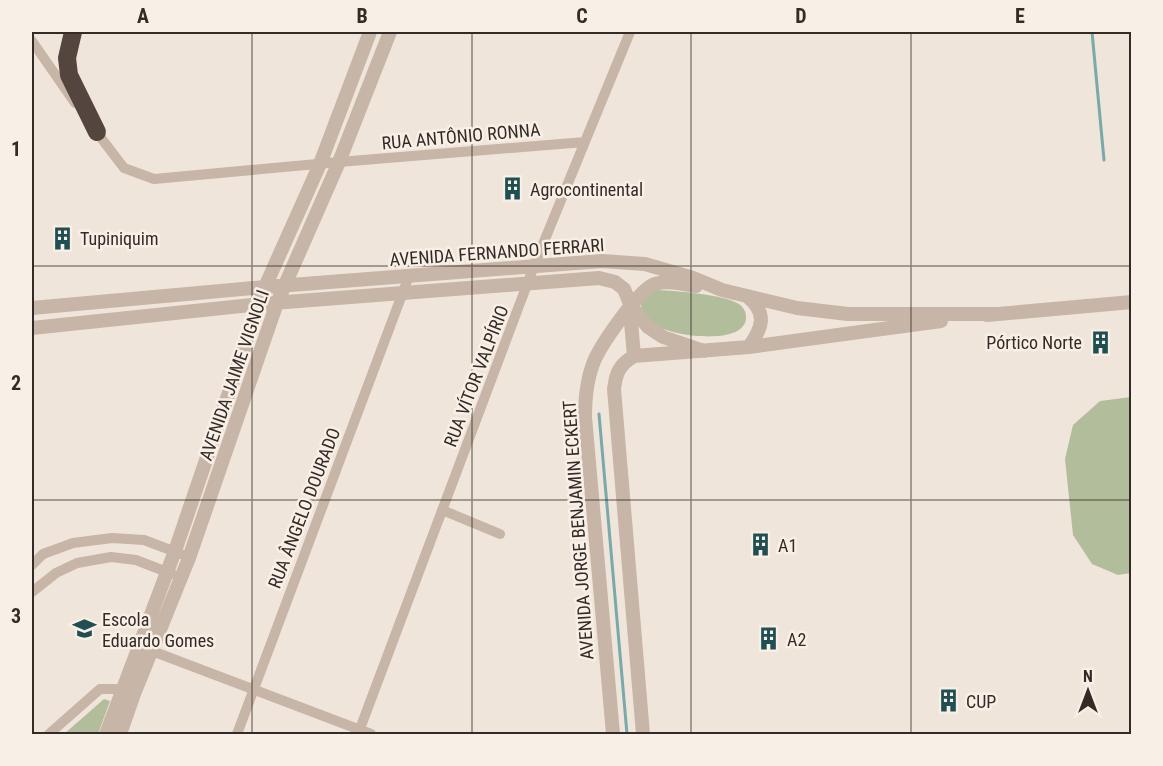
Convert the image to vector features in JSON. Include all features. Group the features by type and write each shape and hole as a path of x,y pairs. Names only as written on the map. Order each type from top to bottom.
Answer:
{"highway":[{"path":"73,32 67,58 69,75 97,132"}],"street":[{"name":"AVENIDA JAIME VIGNOLI","path":"120,735 129,692 167,572 265,287 320,164 370,32"},
{"name":"AVENIDA JAIME VIGNOLI","path":"106,735 152,651 189,558 277,303 339,162 390,32"},
{"name":"RUA VÍTOR VALPÍRIO","path":"359,732 534,266 630,32"},
{"name":"RUA ANTÔNIO RONNA","path":"32,41 124,168 154,179 585,142"},
{"name":"AVENIDA FERNANDO FERRARI","path":"32,308 602,261 645,264 693,278 722,290 797,308 848,314 995,314"},
{"name":"RUA ÂNGELO DOURADO","path":"237,735 408,276"},
{"name":"AVENIDA FERNANDO FERRARI","path":"32,328 260,304 599,278 615,282 624,289 631,306 648,327 663,337 704,351"},
{"path":"373,279 403,293"},
{"name":"AVENIDA JORGE BENJAMIN ECKERT","path":"613,735 585,417 585,392 595,359 608,338 631,306 653,284 667,282 722,290"},
{"path":"748,297 756,304 761,325 749,347"},
{"name":"AVENIDA FERNANDO FERRARI","path":"634,356 749,347 995,314 1131,302"},
{"path":"61,305 62,324"},
{"path":"631,306 634,356 624,362 619,369 614,389 643,735"},
{"path":"442,510 500,534"},
{"path":"32,565 44,554 73,543 112,538 144,540 189,558"},
{"path":"32,592 56,573 77,563 111,557 136,560 181,577"},
{"path":"152,651 371,735"},
{"path":"49,735 100,689 129,692"}],"green space":[{"path":"657,290 699,294 739,304 746,315 745,323 735,332 720,336 692,335 665,329 649,321 641,307 644,296"},
{"path":"1131,397 1131,573 1118,575 1092,564 1073,535 1065,459 1073,425 1100,401"},
{"path":"104,699 110,701 98,734 64,734"}],"waterway":[{"path":"1092,32 1104,160"},
{"path":"599,414 627,734"}],"place":[{"name":"Agrocontinental","path":"512,189"},
{"name":"Tupiniquim","path":"62,238"},
{"name":"Pórtico Norte","path":"1100,342"},
{"name":"A1","path":"760,545"},
{"name":"Escola Eduardo Gomes","path":"84,629"},
{"name":"A2","path":"769,639"},
{"name":"CUP","path":"948,701"}]}
